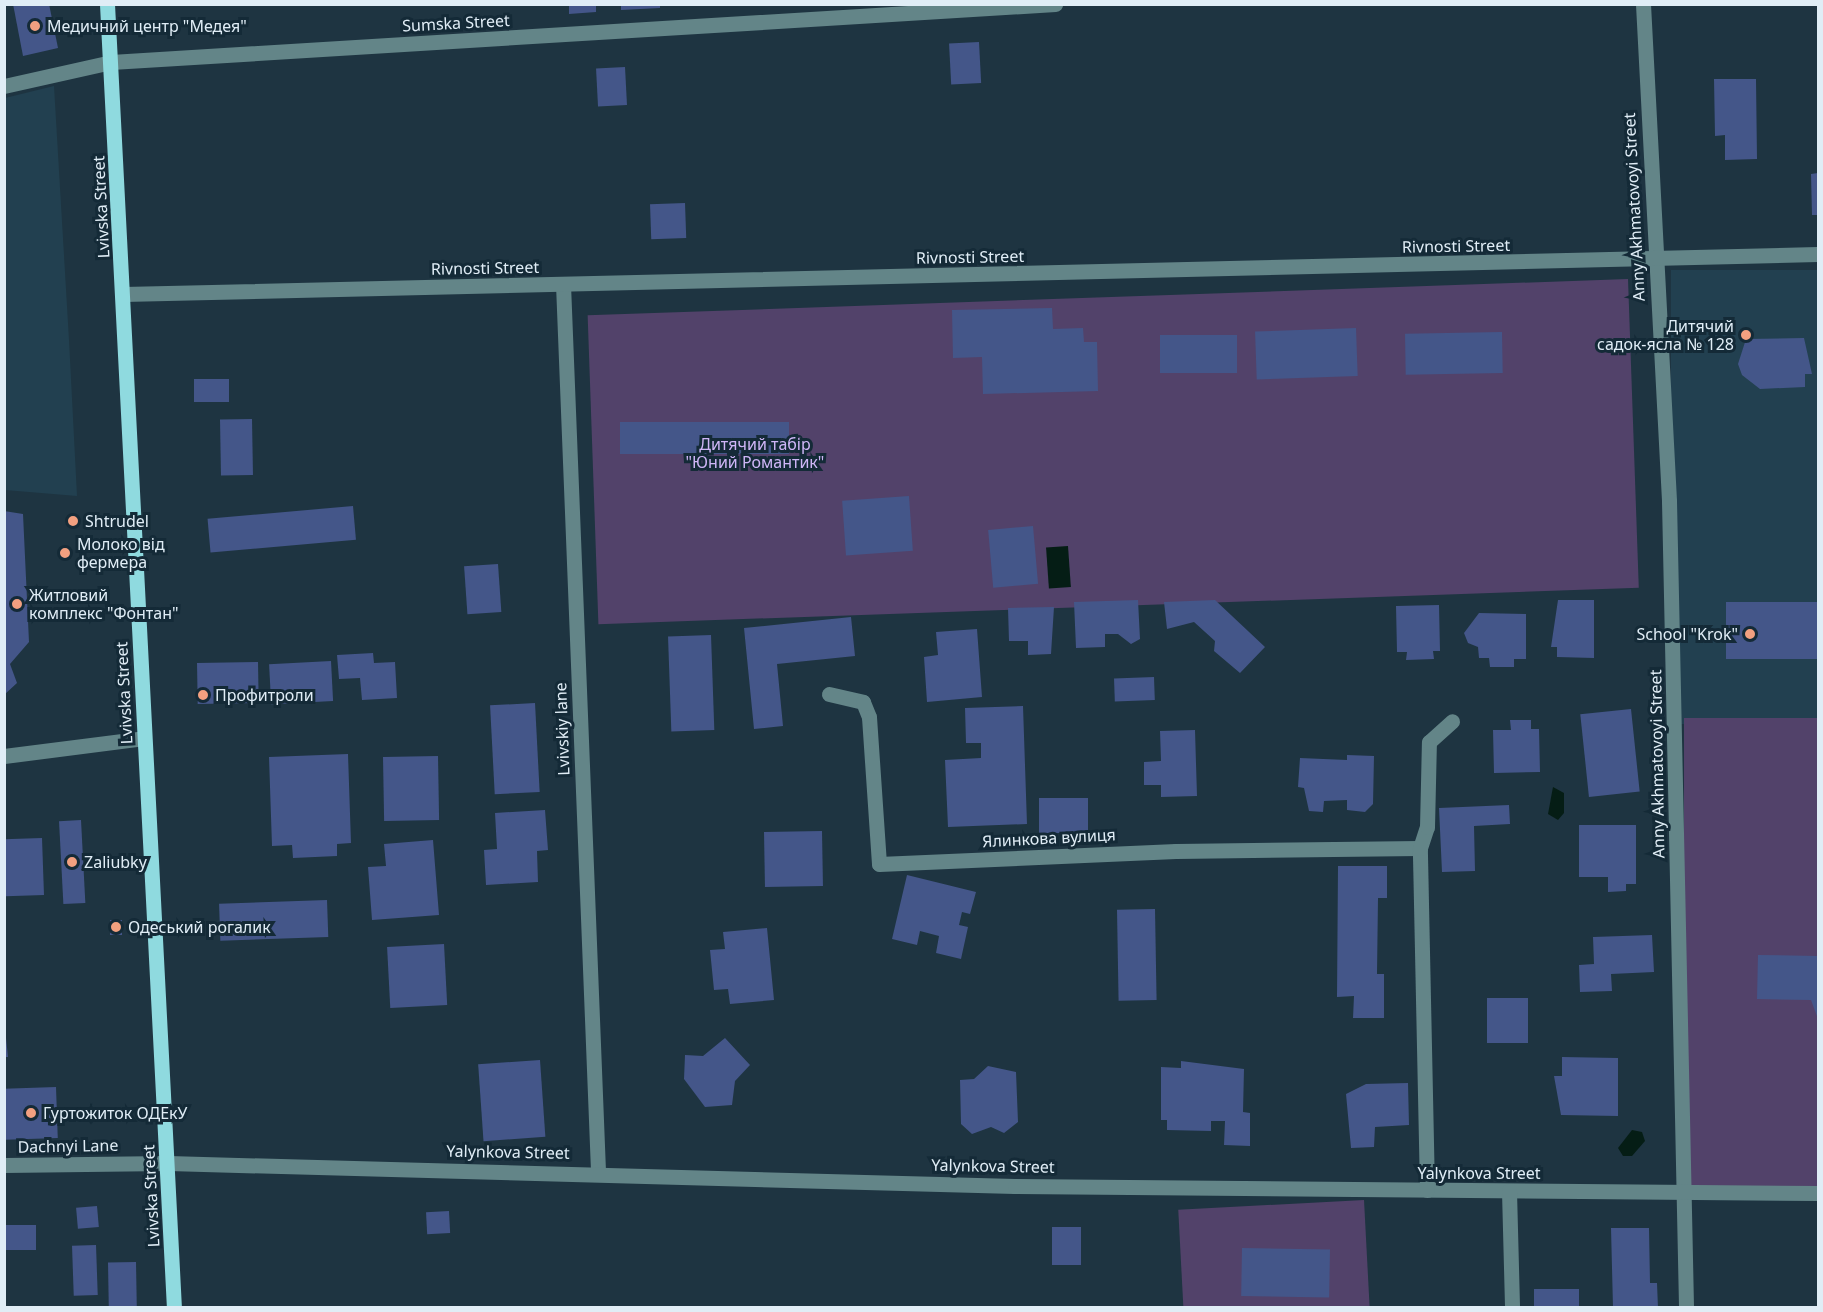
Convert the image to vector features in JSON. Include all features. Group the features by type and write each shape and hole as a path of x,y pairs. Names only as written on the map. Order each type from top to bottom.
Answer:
{"main road":[{"name":"Lvivska Street","path":"107,4 174,1308"}],"street":[{"name":"Sumska Street","path":"4,86 111,62 1055,4"},
{"name":"Anny Akhmatovoyi Street","path":"1643,4 1653,259 1669,501 1686,1308"},
{"name":"Rivnosti Street","path":"123,294 1818,254"},
{"name":"Lvivskiy lane","path":"562,284 598,1172"},
{"name":"Ялинкова вулиця","path":"829,694 863,702 869,717 879,864 1176,850 1420,848"},
{"path":"1427,1191 1420,848 1427,827 1429,742 1452,721"},
{"path":"4,756 144,738"},
{"name":"Yalynkova Street","path":"168,1162 1427,1191 1818,1193"},
{"name":"Dachnyi Lane","path":"4,1165 168,1162"},
{"path":"1509,1191 1512,1308"}],"shaded area":[{"path":"54,86 77,496 5,490 5,98"},
{"name":"School \"Krok\"","path":"1671,270 1818,270 1818,724 1671,724"},
{"path":"1068,546 1071,587 1049,588 1046,548"},
{"path":"1553,787 1564,793 1564,813 1558,820 1548,814"},
{"path":"1632,1130 1642,1132 1645,1141 1632,1156 1623,1156 1618,1148"}],"green space":[{"name":"Дитячий табір \"Юний Романтик\"","path":"1628,279 1639,588 598,624 588,315"},
{"path":"1684,718 1818,718 1818,1187 1684,1187"},
{"path":"1364,1200 1370,1307 1183,1308 1178,1210"}],"building":[{"name":"Медичний центр \"Медея\"","path":"13,4 49,4 58,48 23,56"},
{"path":"569,4 596,4 596,12 569,14"},
{"path":"621,4 660,4 660,8 621,10"},
{"path":"979,42 981,83 951,85 949,44"},
{"path":"625,67 627,105 598,106 596,69"},
{"path":"1714,79 1756,79 1757,159 1725,160 1725,135 1715,136"},
{"path":"1818,173 1818,215 1812,215 1811,174"},
{"path":"685,203 686,238 651,239 650,204"},
{"path":"1052,308 1053,329 1083,328 1084,342 1097,342 1098,391 983,394 982,357 953,358 952,310"},
{"path":"1356,328 1358,376 1257,379 1255,332"},
{"path":"1502,332 1503,373 1406,375 1405,334"},
{"path":"1160,335 1237,335 1237,373 1160,373"},
{"path":"1804,338 1812,374 1805,374 1805,387 1760,389 1742,375 1738,364 1746,339"},
{"path":"194,379 229,379 229,402 194,402"},
{"path":"252,419 253,475 221,476 220,420"},
{"path":"620,422 789,422 789,454 620,454"},
{"path":"909,496 913,551 846,556 842,501"},
{"path":"353,506 356,540 211,553 208,519"},
{"name":"Житловий комплекс \"Фонтан\"","path":"4,511 23,514 29,642 10,664 17,683 4,695"},
{"path":"1033,526 1038,584 993,588 988,530"},
{"path":"498,564 501,612 467,614 464,566"},
{"path":"1138,600 1140,639 1131,644 1118,634 1105,634 1105,647 1076,648 1074,602"},
{"path":"1215,600 1265,647 1240,673 1214,651 1215,641 1194,622 1167,629 1164,602"},
{"path":"1558,600 1594,600 1594,658 1557,657 1557,647 1551,647"},
{"path":"1726,602 1818,602 1818,659 1726,659"},
{"path":"1439,605 1440,651 1433,651 1434,659 1406,660 1407,652 1397,652 1396,606"},
{"path":"1054,607 1051,654 1028,655 1028,641 1009,641 1008,608"},
{"path":"1479,613 1526,614 1526,659 1514,659 1514,667 1490,667 1489,658 1479,658 1478,647 1468,643 1464,633"},
{"path":"851,617 855,656 777,664 783,726 754,729 744,628"},
{"path":"977,629 982,697 927,702 924,657 938,655 936,632"},
{"path":"711,635 714,730 671,731 668,637"},
{"path":"373,653 374,663 395,662 397,698 362,700 360,678 339,679 337,655"},
{"path":"331,661 333,701 271,704 269,664"},
{"path":"258,662 259,703 198,704 197,663"},
{"path":"1154,677 1155,700 1115,701 1114,678"},
{"path":"535,703 540,792 495,794 490,705"},
{"path":"1023,706 1027,824 948,827 945,760 981,758 981,743 966,743 965,708"},
{"path":"1631,709 1640,792 1589,797 1580,714"},
{"path":"1510,720 1531,720 1531,729 1539,729 1540,772 1494,773 1493,730 1511,730"},
{"path":"1195,730 1197,796 1161,797 1161,785 1144,785 1144,762 1161,761 1160,731"},
{"path":"348,754 351,843 337,844 337,856 293,858 292,845 272,846 269,757"},
{"path":"1347,755 1374,756 1373,804 1365,812 1347,810 1347,800 1324,801 1323,812 1309,811 1304,788 1298,787 1300,758 1347,760"},
{"path":"438,756 439,820 384,821 383,757"},
{"path":"1039,798 1088,798 1088,833 1039,833"},
{"path":"1509,805 1510,824 1474,826 1475,871 1442,872 1439,808"},
{"path":"545,810 548,850 537,851 538,882 486,885 484,850 497,849 495,813"},
{"name":"Zaliubky","path":"81,820 85,903 63,904 59,821"},
{"path":"1579,825 1636,825 1636,884 1626,884 1626,891 1608,892 1608,877 1579,877"},
{"path":"822,831 823,886 765,887 764,832"},
{"path":"42,838 44,895 6,896 4,839"},
{"path":"433,840 439,915 372,920 368,867 386,866 384,844"},
{"path":"1338,866 1387,866 1387,898 1378,898 1377,974 1384,974 1384,1018 1353,1018 1354,996 1337,997"},
{"path":"907,875 976,892 970,914 962,912 959,925 968,927 961,959 936,953 939,936 920,931 917,945 892,939"},
{"path":"327,900 328,937 220,941 219,904"},
{"path":"1155,909 1157,1000 1119,1001 1117,910"},
{"name":"Одеський рогалик","path":"110,920 122,920 122,935 110,935"},
{"path":"767,928 774,1000 730,1004 728,989 714,990 710,950 725,949 723,932"},
{"path":"1652,935 1654,972 1611,974 1612,991 1580,992 1579,965 1594,964 1593,937"},
{"path":"444,944 447,1005 390,1008 387,947"},
{"path":"1758,955 1818,956 1818,1019 1811,1000 1757,999"},
{"path":"1487,998 1528,998 1528,1043 1487,1043"},
{"path":"4,1019 8,1057 4,1057"},
{"path":"725,1038 750,1065 735,1081 732,1105 705,1107 684,1079 685,1055 703,1056"},
{"path":"1562,1057 1618,1058 1618,1116 1561,1115 1554,1076 1562,1076"},
{"path":"540,1060 545,1137 484,1141 478,1064"},
{"path":"1181,1061 1244,1069 1243,1112 1250,1113 1250,1146 1224,1145 1225,1121 1211,1121 1211,1131 1167,1130 1167,1120 1161,1120 1161,1067 1181,1068"},
{"path":"988,1066 1016,1072 1018,1122 1004,1133 991,1127 972,1134 961,1124 960,1080 974,1079"},
{"path":"1408,1083 1409,1125 1375,1127 1374,1147 1351,1148 1346,1094 1366,1084"},
{"name":"Гуртожиток ОДЕкУ","path":"56,1087 58,1138 6,1140 4,1089"},
{"path":"97,1206 99,1227 78,1229 76,1208"},
{"path":"449,1211 450,1233 427,1234 426,1212"},
{"path":"4,1225 36,1225 36,1250 4,1250"},
{"path":"1052,1227 1081,1227 1081,1265 1052,1265"},
{"path":"1611,1228 1649,1228 1650,1283 1657,1283 1658,1308 1613,1308"},
{"path":"96,1245 98,1295 74,1296 72,1246"},
{"path":"1242,1248 1330,1250 1329,1298 1241,1296"},
{"path":"108,1262 136,1262 137,1308 109,1308"},
{"path":"1534,1289 1579,1289 1579,1308 1534,1308"}],"place":[{"name":"Медичний центр \"Медея\"","path":"35,26"},
{"name":"Дитячий садок-ясла № 128","path":"1746,335"},
{"name":"Shtrudel","path":"73,521"},
{"name":"Молоко від фермера","path":"65,553"},
{"name":"Житловий комплекс \"Фонтан\"","path":"17,604"},
{"name":"School \"Krok\"","path":"1750,634"},
{"name":"Профитроли","path":"203,695"},
{"name":"Zaliubky","path":"72,862"},
{"name":"Одеський рогалик","path":"116,927"},
{"name":"Гуртожиток ОДЕкУ","path":"31,1113"}]}
